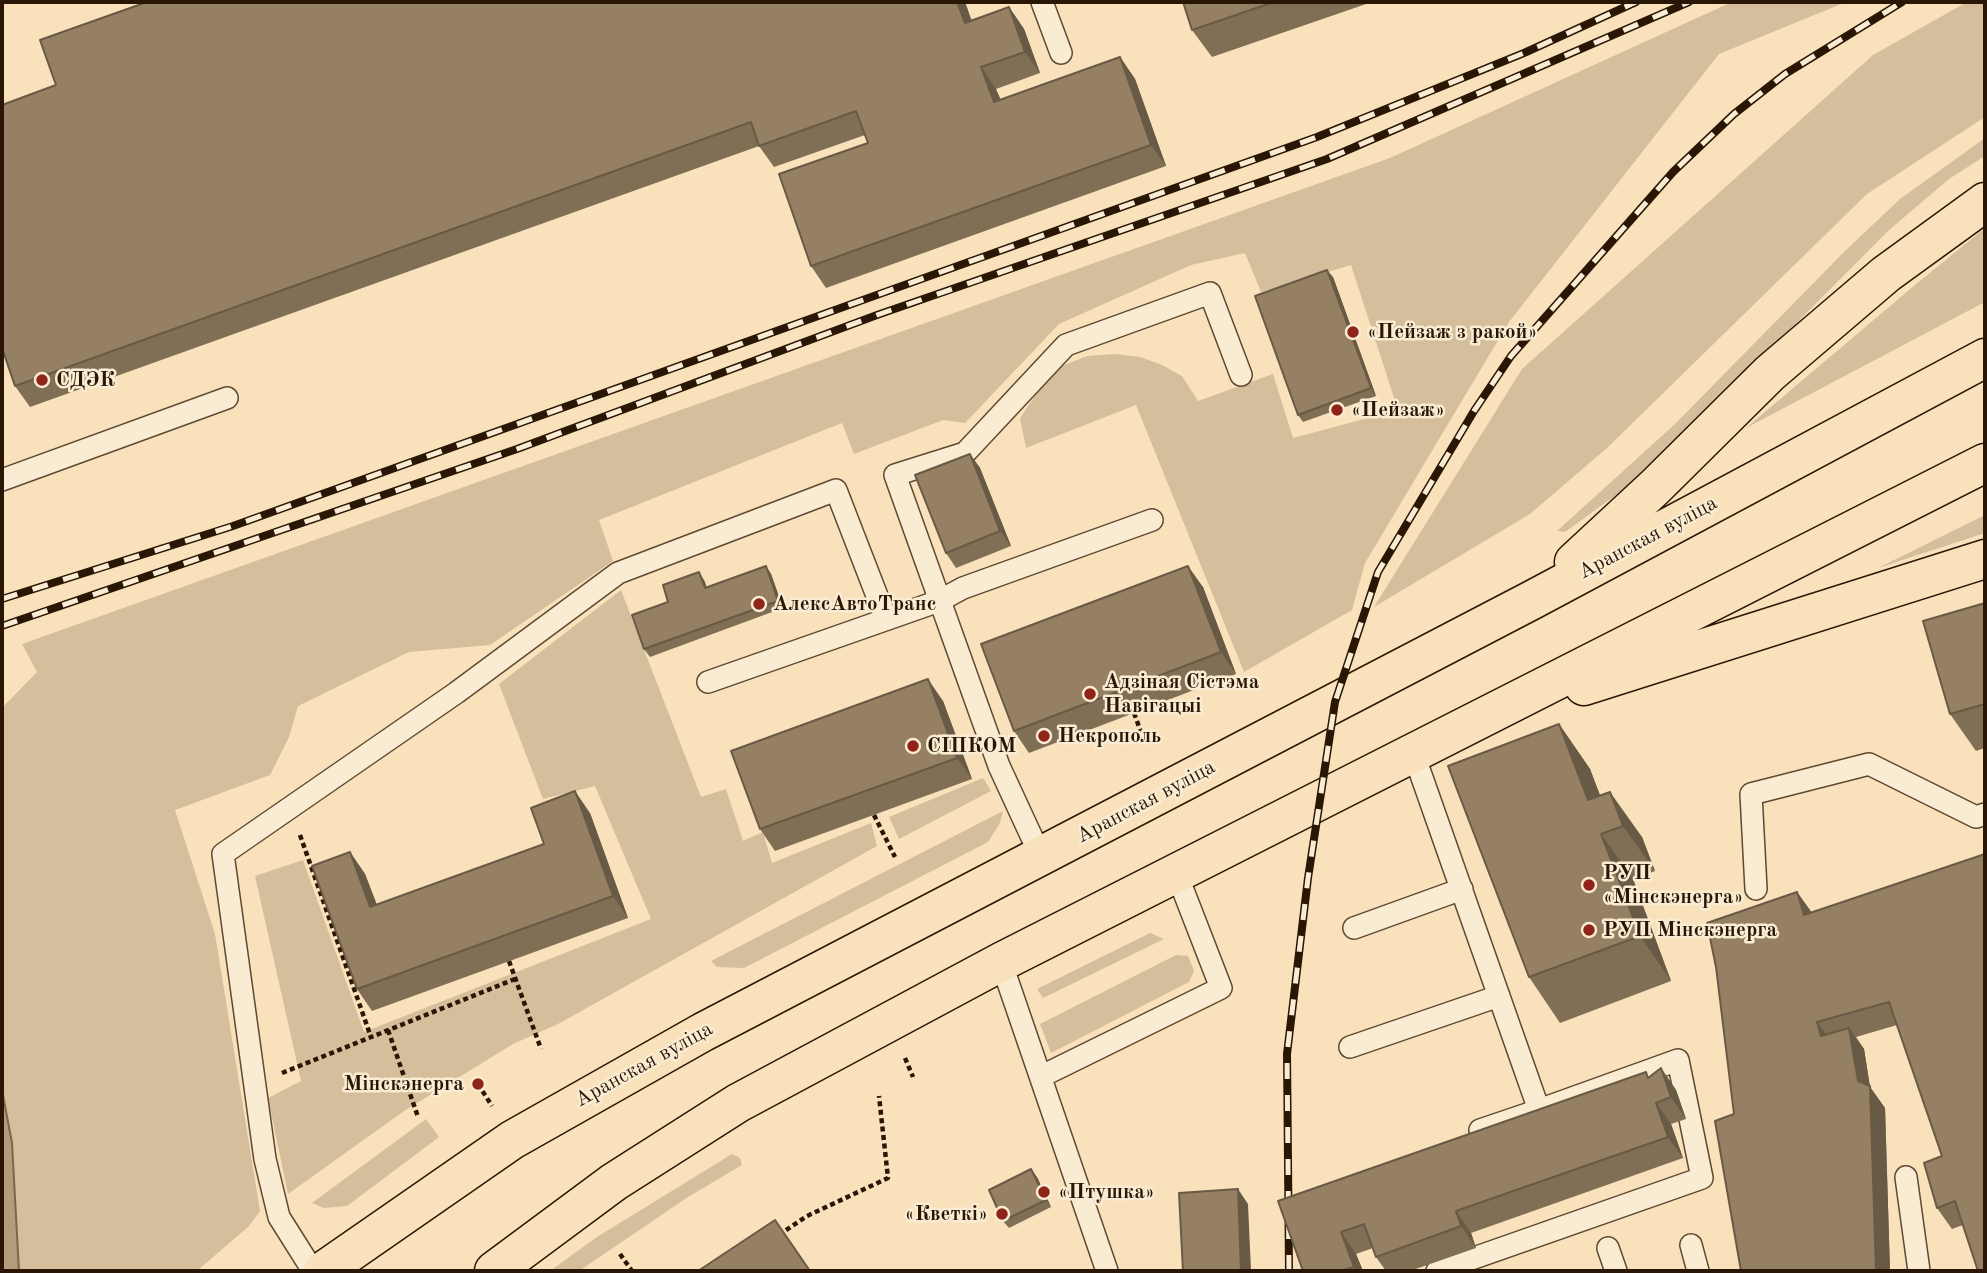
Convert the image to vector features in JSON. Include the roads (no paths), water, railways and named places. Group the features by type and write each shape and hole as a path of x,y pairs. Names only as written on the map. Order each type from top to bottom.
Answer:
{"main road":[{"path":"1534,599 1655,487 1770,373 1905,259 1985,202"},
{"name":"Аранская вуліца","path":"323,1271 512,1140 703,1032 1534,599 1985,358"},
{"path":"494,1271 614,1182 738,1103 1000,962 1985,463"},
{"path":"1472,722 1985,559"}],"lane":[{"path":"1042,2 1061,53"},
{"path":"1041,857 999,766 895,475 965,453 1066,345 1210,293 1241,375"},
{"path":"2,480 227,398"},
{"path":"313,1271 279,1217 265,1159 223,854 456,693 618,573 836,489 886,619"},
{"path":"708,682 939,601 963,588 1152,520"},
{"path":"1413,752 1539,1110"},
{"path":"1756,889 1751,794 1869,764 1976,817 1985,814"},
{"path":"1042,1076 1221,988 1176,872"},
{"path":"1354,928 1462,889"},
{"path":"1000,962 1042,1076 1077,1189 1107,1271"},
{"path":"1350,1047 1500,996"},
{"path":"1437,1271 1702,1178 1678,1060 1461,1137"},
{"path":"1906,1177 1919,1271"},
{"path":"1691,1245 1698,1271"},
{"path":"1608,1248 1616,1271"}],"railway":[{"path":"2,599 233,526 1317,137 1524,53 1636,2"},
{"path":"2,626 517,449 877,315 1327,159 1689,2"},
{"path":"1289,1271 1287,1054 1308,878 1335,702 1378,572 1474,411 1511,356 1673,172 1734,114 1785,74 1902,2"}],"place":[{"name":"«Пейзаж з ракой»","path":"1353,332"},
{"name":"СДЭК","path":"42,380"},
{"name":"«Пейзаж»","path":"1337,410"},
{"name":"АлексАвтоТранс","path":"759,604"},
{"name":"Адзіная Сістэма Навігацыі","path":"1090,694"},
{"name":"Некрополь","path":"1044,736"},
{"name":"СІПКОМ","path":"913,746"},
{"name":"РУП «Мінскэнерга»","path":"1589,885"},
{"name":"РУП Мінскэнерга","path":"1589,930"},
{"name":"Мінскэнерга","path":"478,1084"},
{"name":"«Птушка»","path":"1044,1192"},
{"name":"«Кветкі»","path":"1002,1214"}]}
